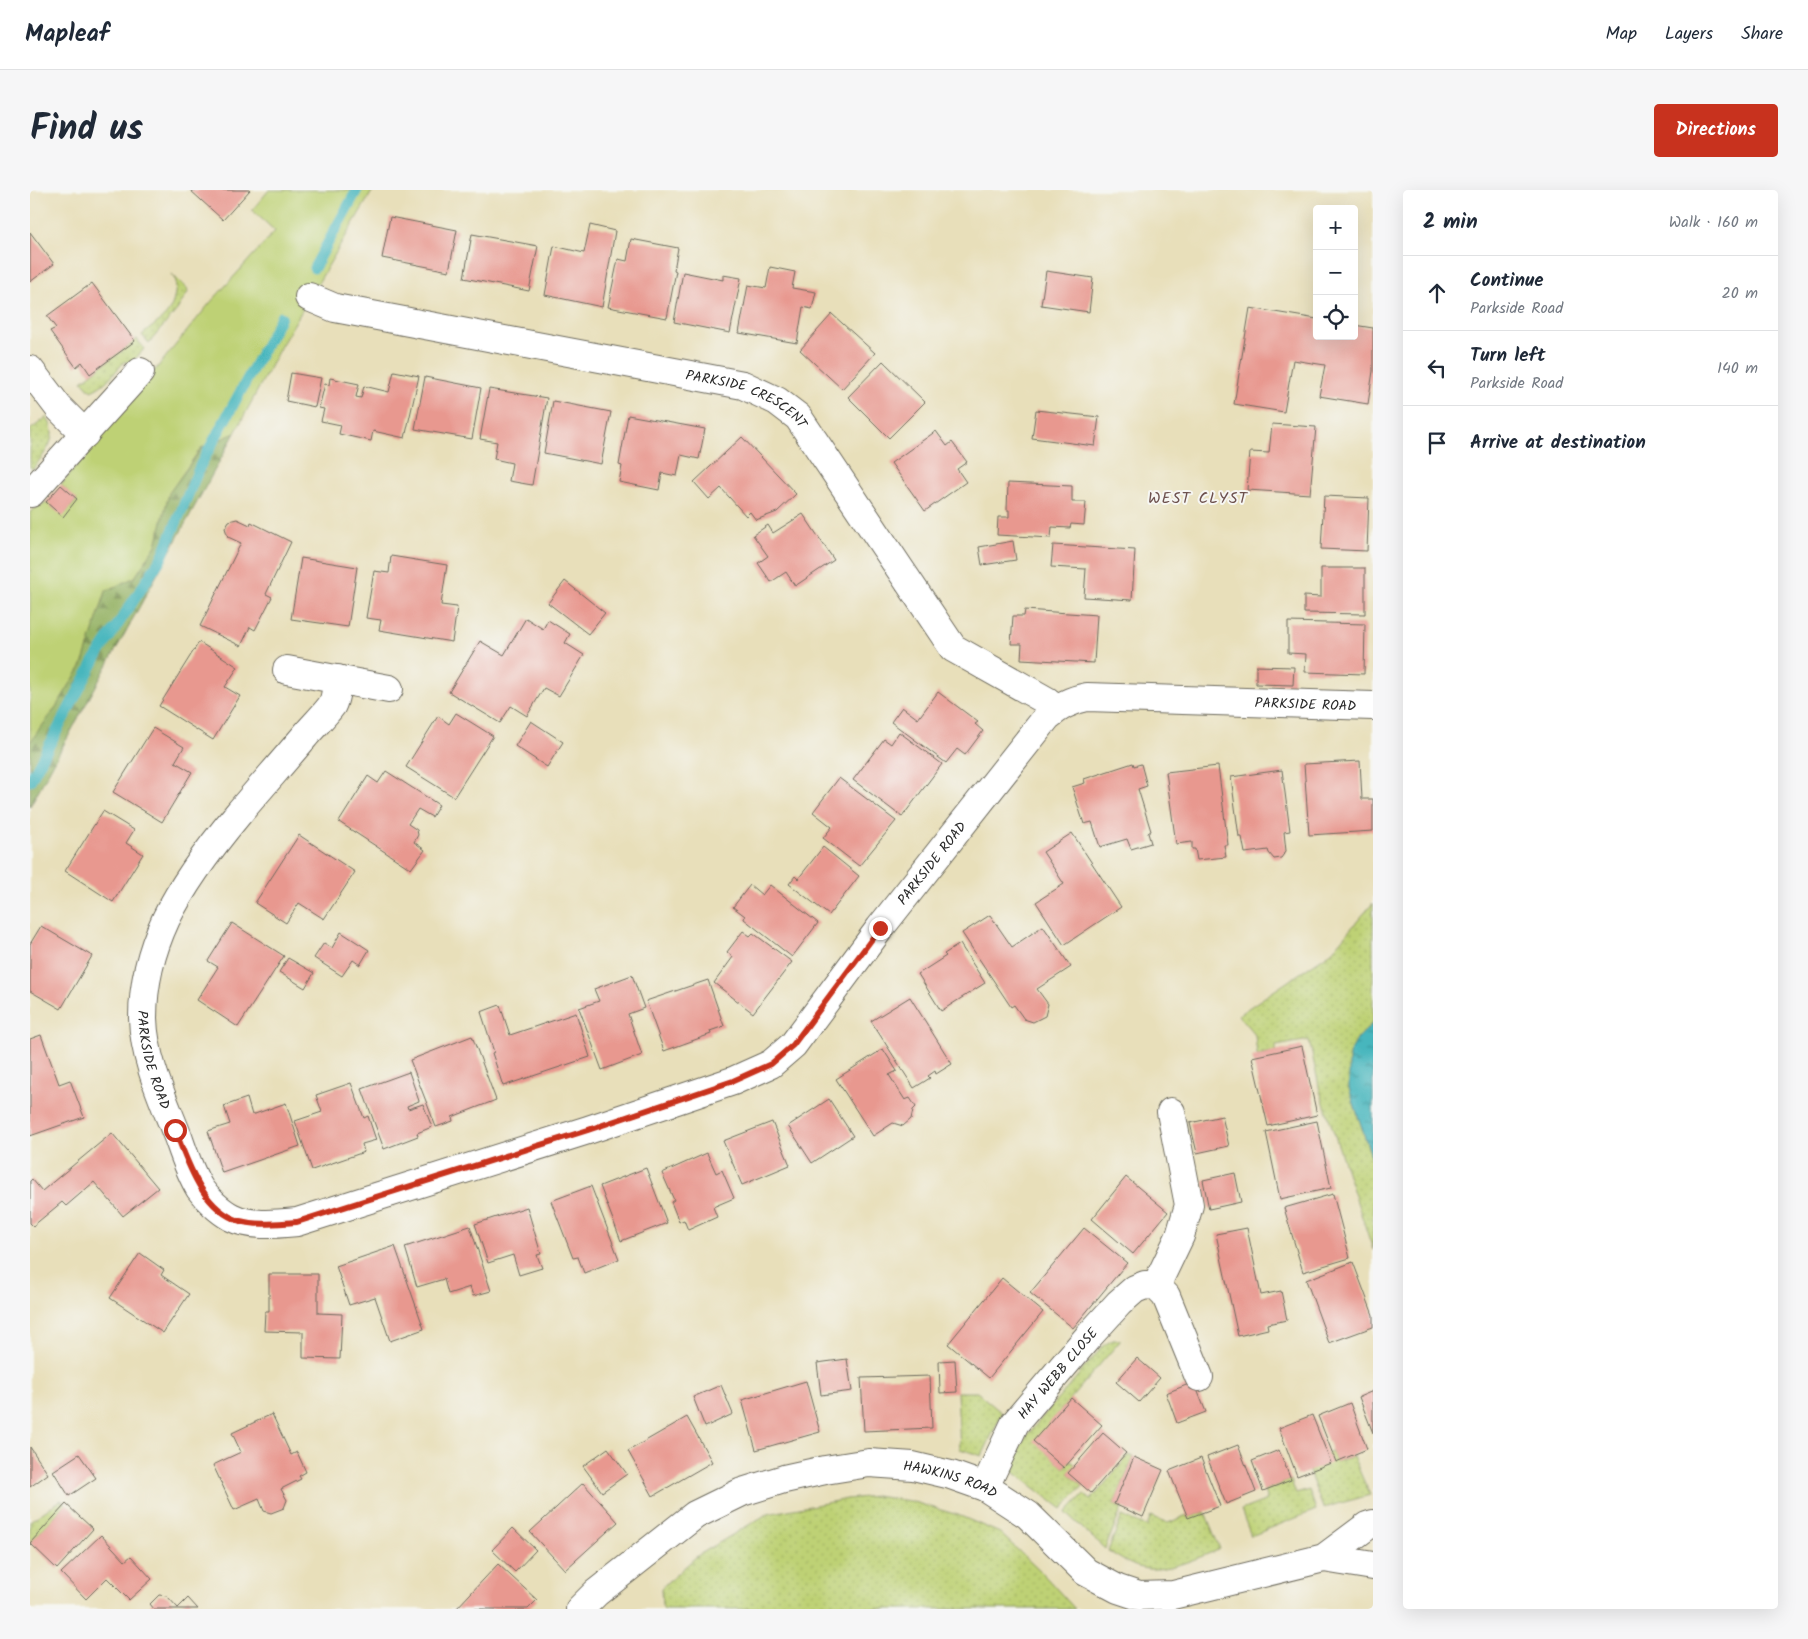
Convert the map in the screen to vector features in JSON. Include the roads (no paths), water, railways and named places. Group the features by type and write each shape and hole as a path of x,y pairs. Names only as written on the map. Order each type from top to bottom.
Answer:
{"street":[{"name":"PARKSIDE CRESCENT","path":"309,297 335,308 743,385 777,401 798,417 953,648 1047,701 1056,708"},
{"path":"30,370 59,408 85,434"},
{"path":"31,493 140,372"},
{"path":"287,670 388,689"},
{"name":"PARKSIDE ROAD","path":"338,679 333,703 238,814 195,873 167,918 154,948 148,970 144,993 143,1019 146,1043 153,1072 191,1172 201,1190 230,1217 242,1221 268,1224 297,1222 588,1130 733,1081 771,1064 793,1045 880,928 1038,727 1056,708 1071,700 1088,697 1373,706"},
{"path":"1171,1112 1189,1205 1180,1236 1156,1286 1166,1296 1198,1377"},
{"name":"HAY WEBB CLOSE","path":"985,1487 1015,1424 1088,1337 1119,1303 1135,1289 1145,1285 1156,1286"},
{"name":"HAWKINS ROAD","path":"595,1604 695,1515 742,1492 784,1479 869,1463 914,1466 951,1475 985,1487 1028,1515 1086,1572 1118,1590 1138,1596 1174,1595 1324,1558 1373,1524"},
{"name":"HAWKINS ROAD","path":"1324,1558 1373,1566"}],"water":[{"path":"1373,1023 1373,1162 1349,1088 1349,1054 1358,1038"}],"waterway":[{"path":"314,268 357,190"},
{"path":"30,781 96,658 162,557 200,466 281,317"}],"district":[{"name":"WEST CLYST","path":"1198,497"}]}
